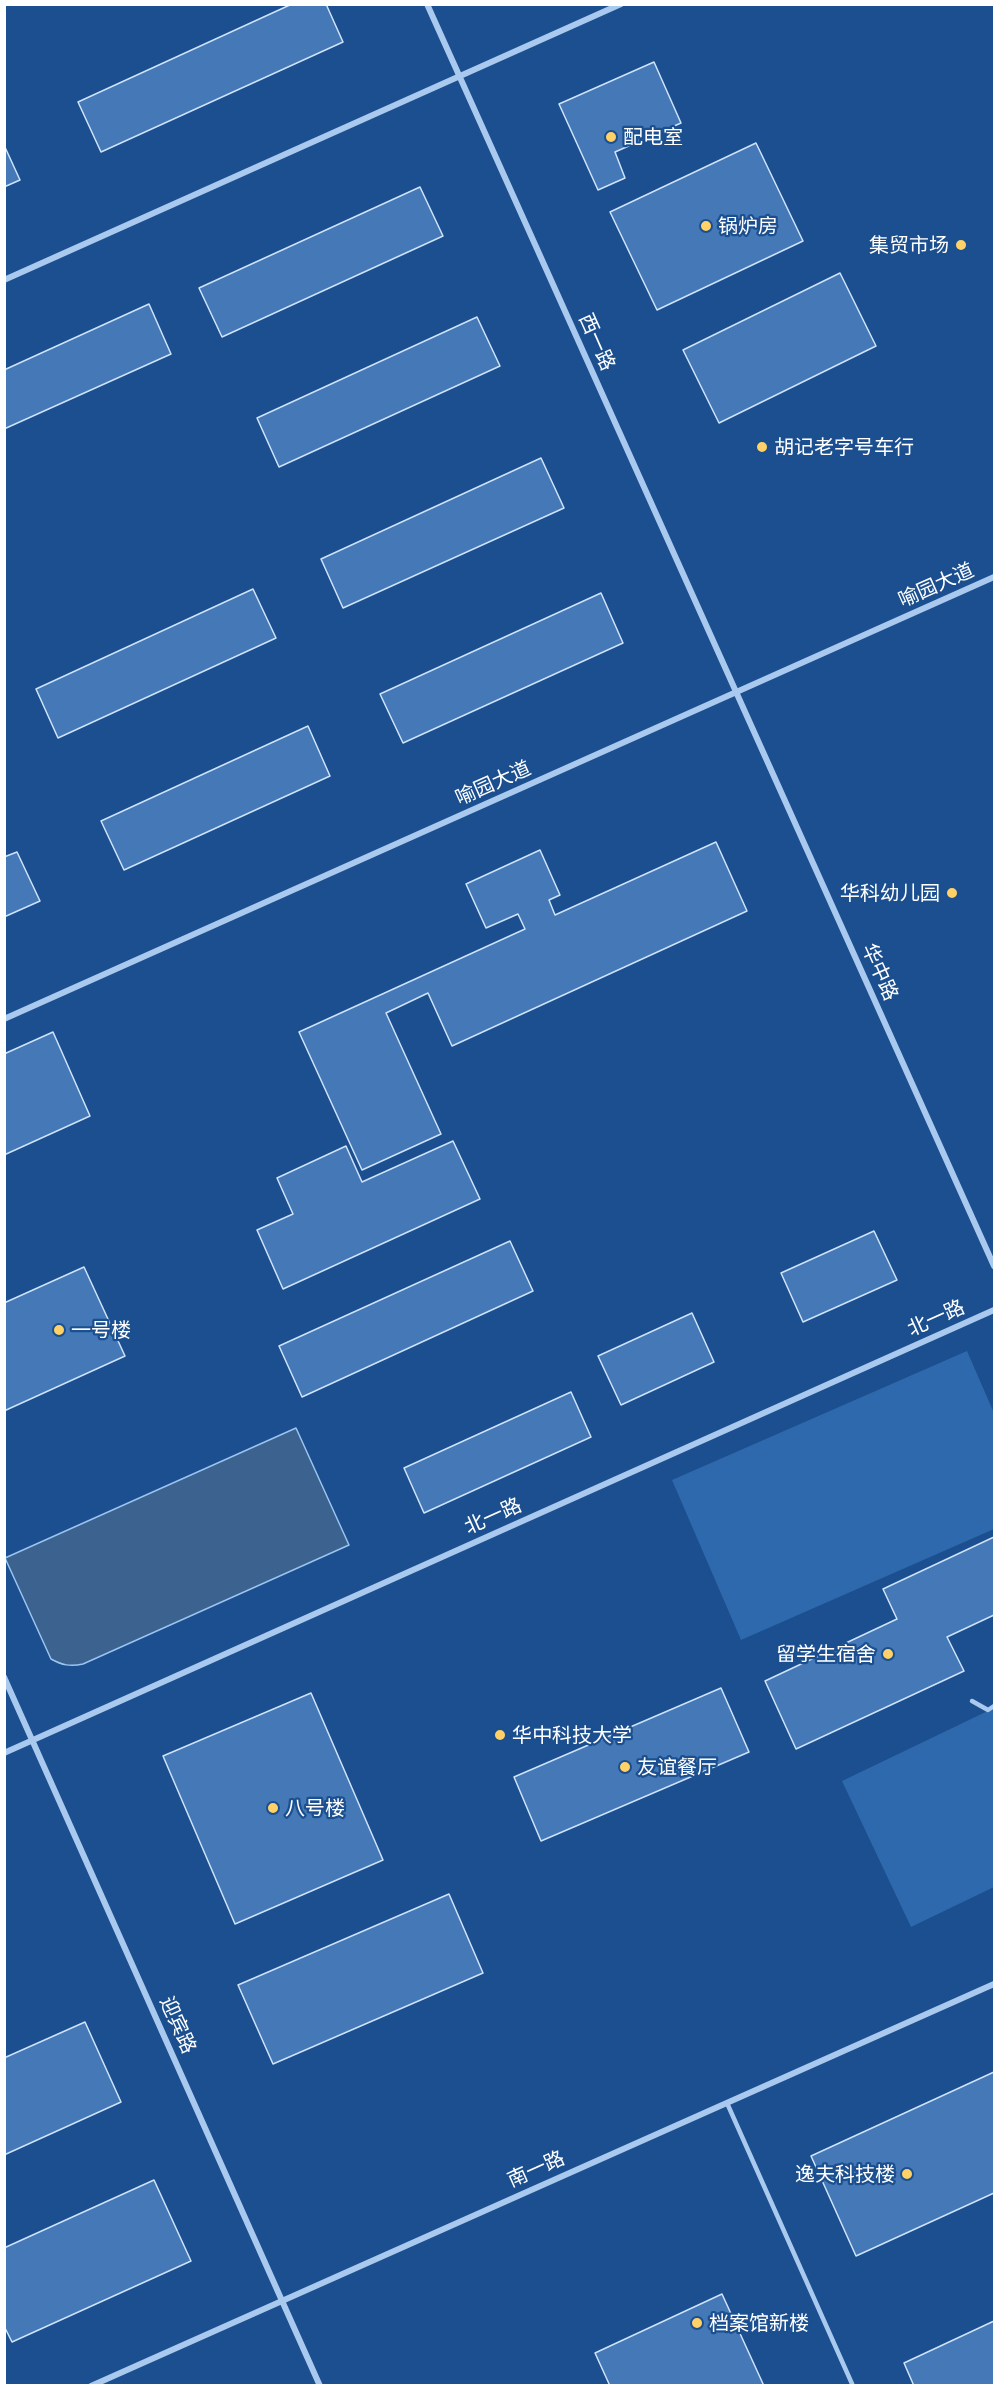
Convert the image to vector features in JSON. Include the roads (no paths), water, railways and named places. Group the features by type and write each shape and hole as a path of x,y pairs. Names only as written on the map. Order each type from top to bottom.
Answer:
{"street":[{"name":"西一路","path":"427,4 736,693"},
{"path":"4,280 621,4"},
{"name":"喻园大道","path":"4,1019 994,577"},
{"name":"华中路","path":"736,693 994,1266"},
{"name":"北一路","path":"4,1753 994,1310"},
{"name":"迎宾路","path":"4,1677 320,2385"},
{"name":"南一路","path":"91,2385 994,1984"}],"lane":[{"path":"972,1701 988,1710 994,1706"},
{"path":"727,2103 853,2385"}],"place":[{"name":"配电室","path":"611,137"},
{"name":"锅炉房","path":"706,226"},
{"name":"集贸市场","path":"961,245"},
{"name":"胡记老字号车行","path":"762,447"},
{"name":"华科幼儿园","path":"952,893"},
{"name":"一号楼","path":"59,1330"},
{"name":"留学生宿舍","path":"888,1654"},
{"name":"华中科技大学","path":"500,1735"},
{"name":"友谊餐厅","path":"625,1767"},
{"name":"八号楼","path":"273,1808"},
{"name":"逸夫科技楼","path":"907,2174"},
{"name":"档案馆新楼","path":"697,2323"}]}
